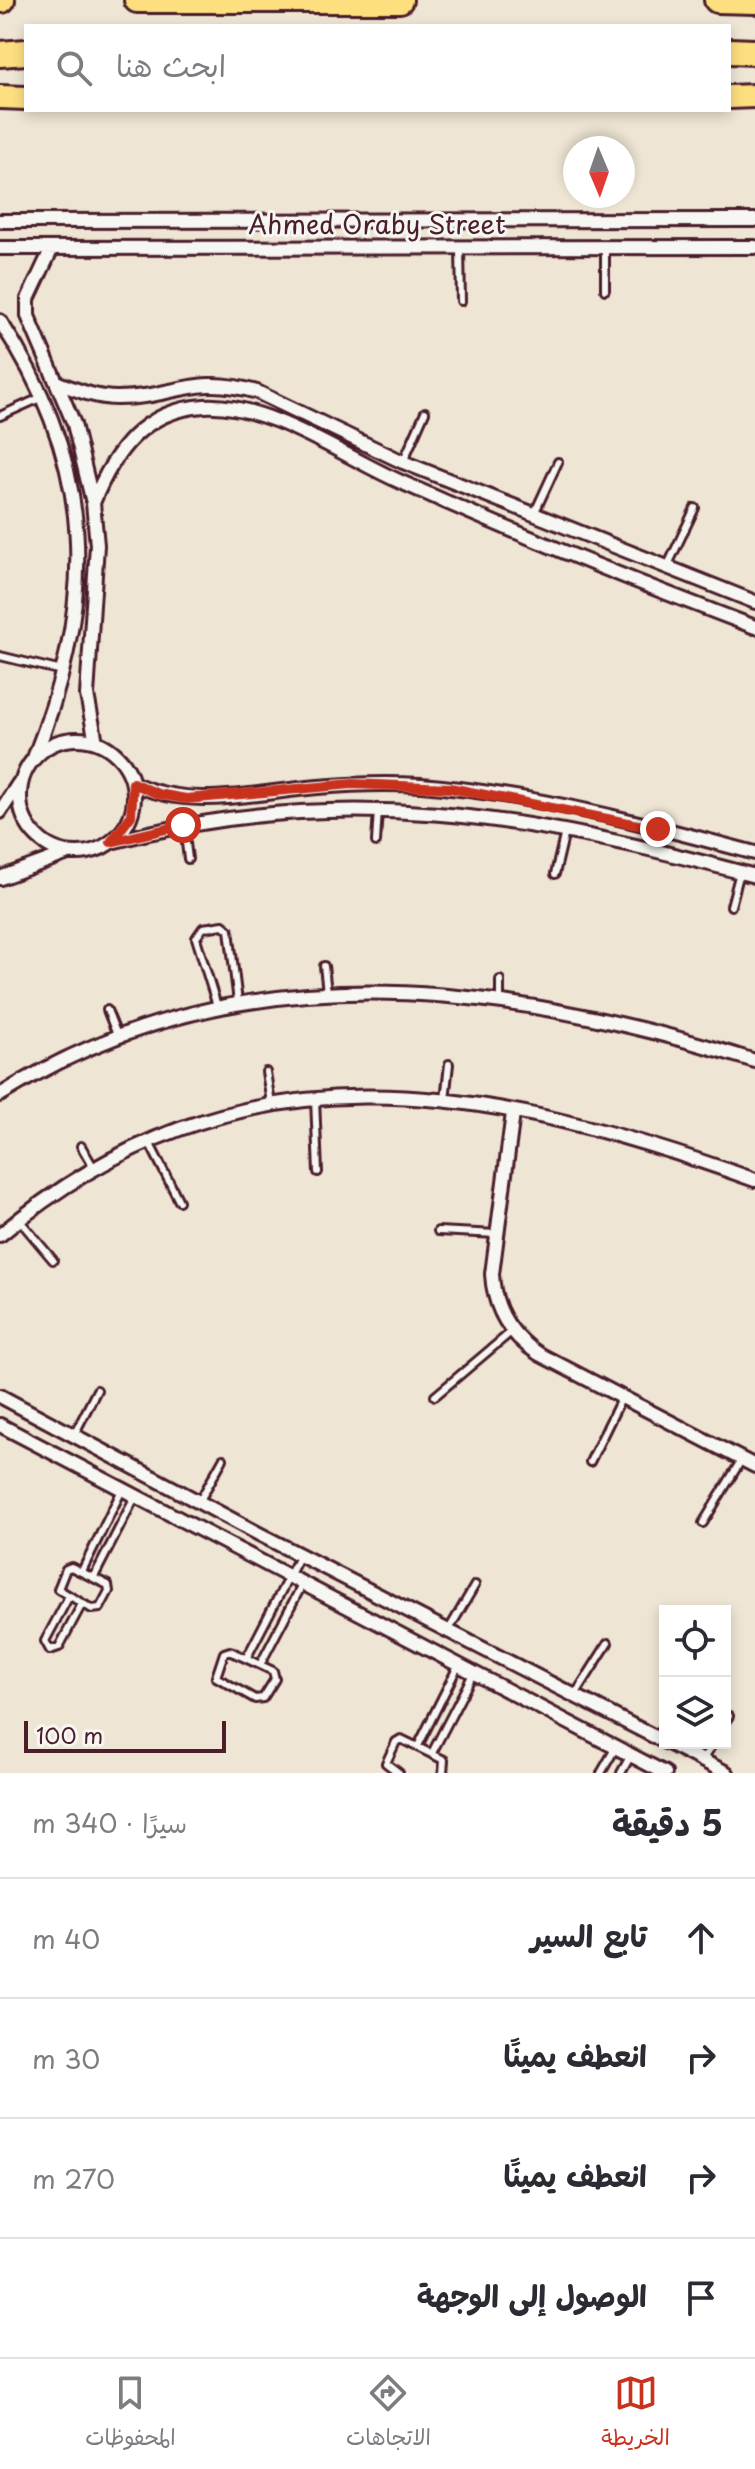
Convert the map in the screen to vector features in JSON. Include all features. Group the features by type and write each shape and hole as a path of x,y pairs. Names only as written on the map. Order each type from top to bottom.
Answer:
{"highway":[{"path":"137,0 400,0"},
{"path":"717,0 755,1"},
{"path":"731,51 755,52"},
{"path":"0,54 24,52"},
{"path":"731,97 755,96"},
{"path":"0,97 24,98"}],"street":[{"path":"677,220 677,247"},
{"path":"0,221 755,220"},
{"name":"Ahmed Oraby Street","path":"0,248 755,247"},
{"path":"52,248 28,299 27,308 29,325 58,383 74,424 93,503 97,545 87,695 96,742"},
{"path":"0,321 42,397 69,482 78,544 75,623 65,671 34,758 0,812"},
{"path":"58,383 94,395 115,398 199,383 238,386 403,462 755,602"},
{"path":"93,503 107,467 135,433 178,411 226,407 263,416 400,482 755,627"},
{"path":"34,758 63,741 96,742 115,754 133,783 158,794 186,799 352,784 450,788 616,819 755,853"},
{"path":"23,777 21,810 30,830 47,845 68,853"},
{"path":"111,842 131,816 133,783"},
{"path":"0,878 68,853 90,852 111,842 183,825 274,812 378,809 479,817 565,832 755,876"},
{"path":"0,1095 30,1076 117,1035 217,1006 327,992 382,990 500,1002 612,1023 755,1061"},
{"path":"0,1235 94,1168 148,1139 229,1113 271,1103 314,1098 387,1095 445,1100 624,1139 755,1180"},
{"path":"513,1113 493,1287 500,1312 511,1332 539,1354 755,1466"},
{"path":"0,1396 300,1555 659,1738"},
{"path":"0,1425 287,1578 665,1773"},
{"path":"679,1749 727,1773"}],"lane":[{"path":"460,246 461,301"},
{"path":"605,246 605,290"},
{"path":"0,416 42,397"},
{"path":"403,462 425,412"},
{"path":"534,514 558,462"},
{"path":"667,567 695,508"},
{"path":"0,656 65,671"},
{"path":"376,842 378,809"},
{"path":"183,825 188,859"},
{"path":"555,874 565,832"},
{"path":"731,906 740,872"},
{"path":"217,1006 196,938 203,928 223,925 229,930 238,1002"},
{"path":"324,966 327,992"},
{"path":"500,980 500,1002"},
{"path":"107,1010 117,1035"},
{"path":"445,1100 449,1064"},
{"path":"266,1072 271,1103"},
{"path":"314,1098 318,1172"},
{"path":"148,1139 179,1201"},
{"path":"81,1146 94,1168"},
{"path":"19,1219 53,1260"},
{"path":"438,1231 497,1234"},
{"path":"435,1396 511,1332"},
{"path":"74,1435 97,1390"},
{"path":"590,1462 622,1397"},
{"path":"199,1502 223,1459"},
{"path":"703,1523 742,1459"},
{"path":"82,1571 122,1490"},
{"path":"94,1577 135,1497"},
{"path":"247,1657 300,1555"},
{"path":"71,1567 94,1577 108,1585 109,1591 97,1609 82,1604 58,1587 66,1569 71,1567"},
{"path":"260,1665 302,1585"},
{"path":"448,1631 475,1585"},
{"path":"69,1596 45,1641 50,1650 59,1647 82,1604"},
{"path":"575,1695 608,1643"},
{"path":"234,1651 247,1657 275,1676 261,1700 216,1677 224,1653 234,1651"},
{"path":"418,1746 458,1666"},
{"path":"432,1753 473,1674"},
{"path":"399,1773 386,1763 396,1742 405,1739 446,1762 443,1773"},
{"path":"601,1773 616,1747"},
{"path":"702,1761 709,1749"},
{"path":"621,1773 631,1755"}],"route":[{"path":"183,825 111,842 131,816 133,783 158,794 186,799 352,784 417,785 482,792 658,829"}]}
